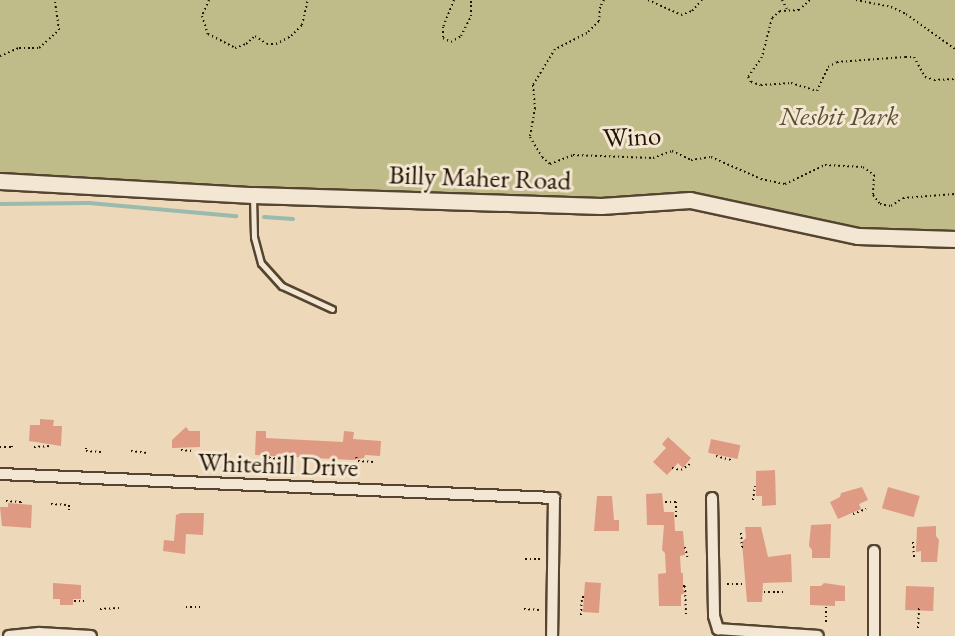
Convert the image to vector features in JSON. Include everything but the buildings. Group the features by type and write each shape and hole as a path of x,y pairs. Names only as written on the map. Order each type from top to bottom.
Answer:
{"main road":[{"name":"Billy Maher Road","path":"0,181 253,195 601,206 690,200 858,236 955,239"}],"street":[{"name":"Whitehill Drive","path":"0,474 554,498 552,636"},
{"path":"712,498 714,616 718,629 818,636"},
{"path":"874,550 874,636"},
{"path":"9,636 39,633 91,636"}],"lane":[{"path":"253,195 254,237 261,263 282,286 332,309"}],"path":[{"path":"0,56 19,48 39,48 59,30 55,0"},
{"path":"209,0 202,16 208,34 235,48 246,44 255,36 267,44 276,44 291,36 302,25 308,0"},
{"path":"454,0 443,27 442,38 451,42 461,36 471,16 471,0"},
{"name":"Wino","path":"604,0 600,7 599,21 587,33 555,49 533,84 535,108 530,137 542,158 550,164 573,155 653,158 672,151 691,160 711,157 761,179 785,184 825,165 863,167 874,175 873,195 880,204 891,206 903,198 955,194"},
{"path":"648,0 681,15 692,11 702,0"},
{"path":"782,0 787,9"},
{"path":"810,0 799,10 787,9 772,18 762,57 748,77 751,82 761,85 791,83 817,91 828,67 837,62 905,57 914,57 925,77 934,80 955,79"},
{"path":"856,0 891,7 906,14 955,49"},
{"path":"0,447 12,447 12,443"},
{"path":"34,447 51,446"},
{"path":"86,448 86,451 101,452"},
{"path":"181,450 193,451"},
{"path":"130,451 148,453"},
{"path":"269,456 268,458 282,459"},
{"path":"716,456 731,460"},
{"path":"356,457 358,461 375,462"},
{"path":"672,468 681,471 690,464"},
{"path":"753,500 755,486"},
{"path":"6,501 21,502 21,506"},
{"path":"665,502 676,502 676,518"},
{"path":"51,504 69,505 69,510"},
{"path":"853,514 866,509"},
{"path":"741,533 742,547 744,547"},
{"path":"914,542 914,557"},
{"path":"686,547 688,560"},
{"path":"525,559 543,559"},
{"path":"727,584 744,584"},
{"path":"683,586 685,586 686,616"},
{"path":"765,592 785,592"},
{"path":"581,615 584,597"},
{"path":"74,601 84,601"},
{"path":"186,607 200,607"},
{"path":"826,607 826,624"},
{"path":"918,628 919,607"},
{"path":"100,609 119,608"},
{"path":"524,609 541,610"}],"green space":[{"name":"Nesbit Park","path":"0,0 955,0 955,239 843,232 702,201 576,201 0,184"}],"waterway":[{"path":"0,204 89,203 236,216"},
{"path":"264,217 293,219"}]}
